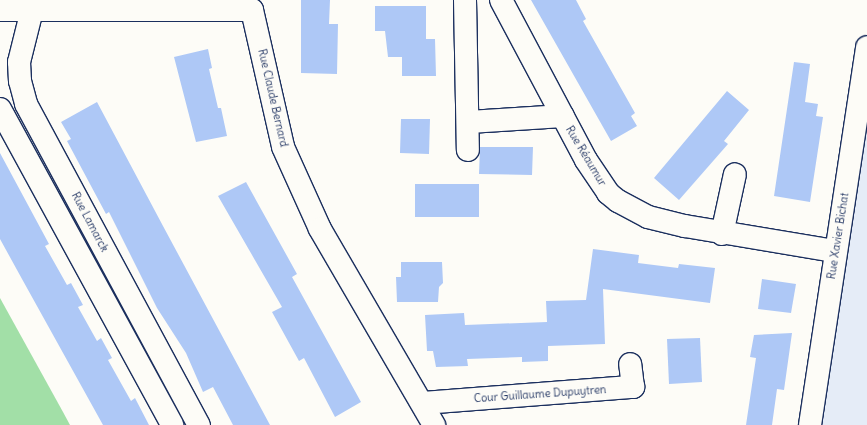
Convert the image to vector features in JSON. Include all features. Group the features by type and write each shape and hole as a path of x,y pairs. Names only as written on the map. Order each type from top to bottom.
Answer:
{"street":[{"path":"465,0 470,122 468,150"},
{"name":"Rue Réaumur","path":"501,0 586,160 608,193 618,201 648,217 722,234 835,251"},
{"name":"Rue Claude Bernard","path":"0,10 252,5 283,147 320,229 423,403 434,425"},
{"name":"Rue Lamarck","path":"32,10 19,62 20,81 26,104 199,425"},
{"name":"Rue Xavier Bichat","path":"810,425 835,251 867,47"},
{"path":"0,109 172,425"},
{"name":"Rue Réaumur","path":"470,122 563,116"},
{"path":"722,234 735,174"},
{"name":"Cour Guillaume Dupuytren","path":"423,403 633,387 630,364"}],"shaded area":[{"path":"867,47 867,425 810,425"}],"green space":[{"path":"0,298 63,412 70,425 0,425"}],"building":[{"path":"301,0 330,0 329,24 338,24 337,74 301,73"},
{"path":"531,0 576,0 586,19 583,21 635,113 631,116 637,126 611,141"},
{"path":"375,6 426,6 426,39 435,39 436,76 402,76 402,57 388,57 385,31 375,31"},
{"path":"208,49 212,68 209,69 218,108 221,108 227,136 196,142 174,57"},
{"path":"794,62 810,64 805,102 818,104 816,116 823,117 810,202 774,196"},
{"path":"727,91 749,110 724,141 728,144 679,200 654,178"},
{"path":"97,102 270,425 233,425 213,387 203,392 186,353 157,308 109,212 106,214 67,141 71,139 61,122"},
{"path":"401,119 430,119 429,154 400,153"},
{"path":"480,147 533,147 532,175 479,174"},
{"path":"0,153 49,244 45,246 67,285 71,283 83,305 78,307 97,341 101,338 112,358 108,360 131,401 135,398 149,425 103,425 0,239"},
{"path":"246,182 297,274 292,277 361,402 335,417 304,358 299,361 272,312 282,307 218,196"},
{"path":"415,184 479,184 479,217 415,217"},
{"path":"593,249 639,255 638,263 678,268 679,264 715,268 710,303 603,289 605,344 548,346 548,361 522,362 522,357 467,359 468,366 436,367 433,351 427,351 425,315 464,313 465,325 547,322 546,301 586,300"},
{"path":"401,262 442,262 443,283 439,287 438,302 397,302 396,277 401,277"},
{"path":"762,279 796,284 791,313 758,309"},
{"path":"792,333 784,390 777,389 772,425 746,425 756,358 750,357 754,335"},
{"path":"700,338 702,382 669,384 667,339"}]}
